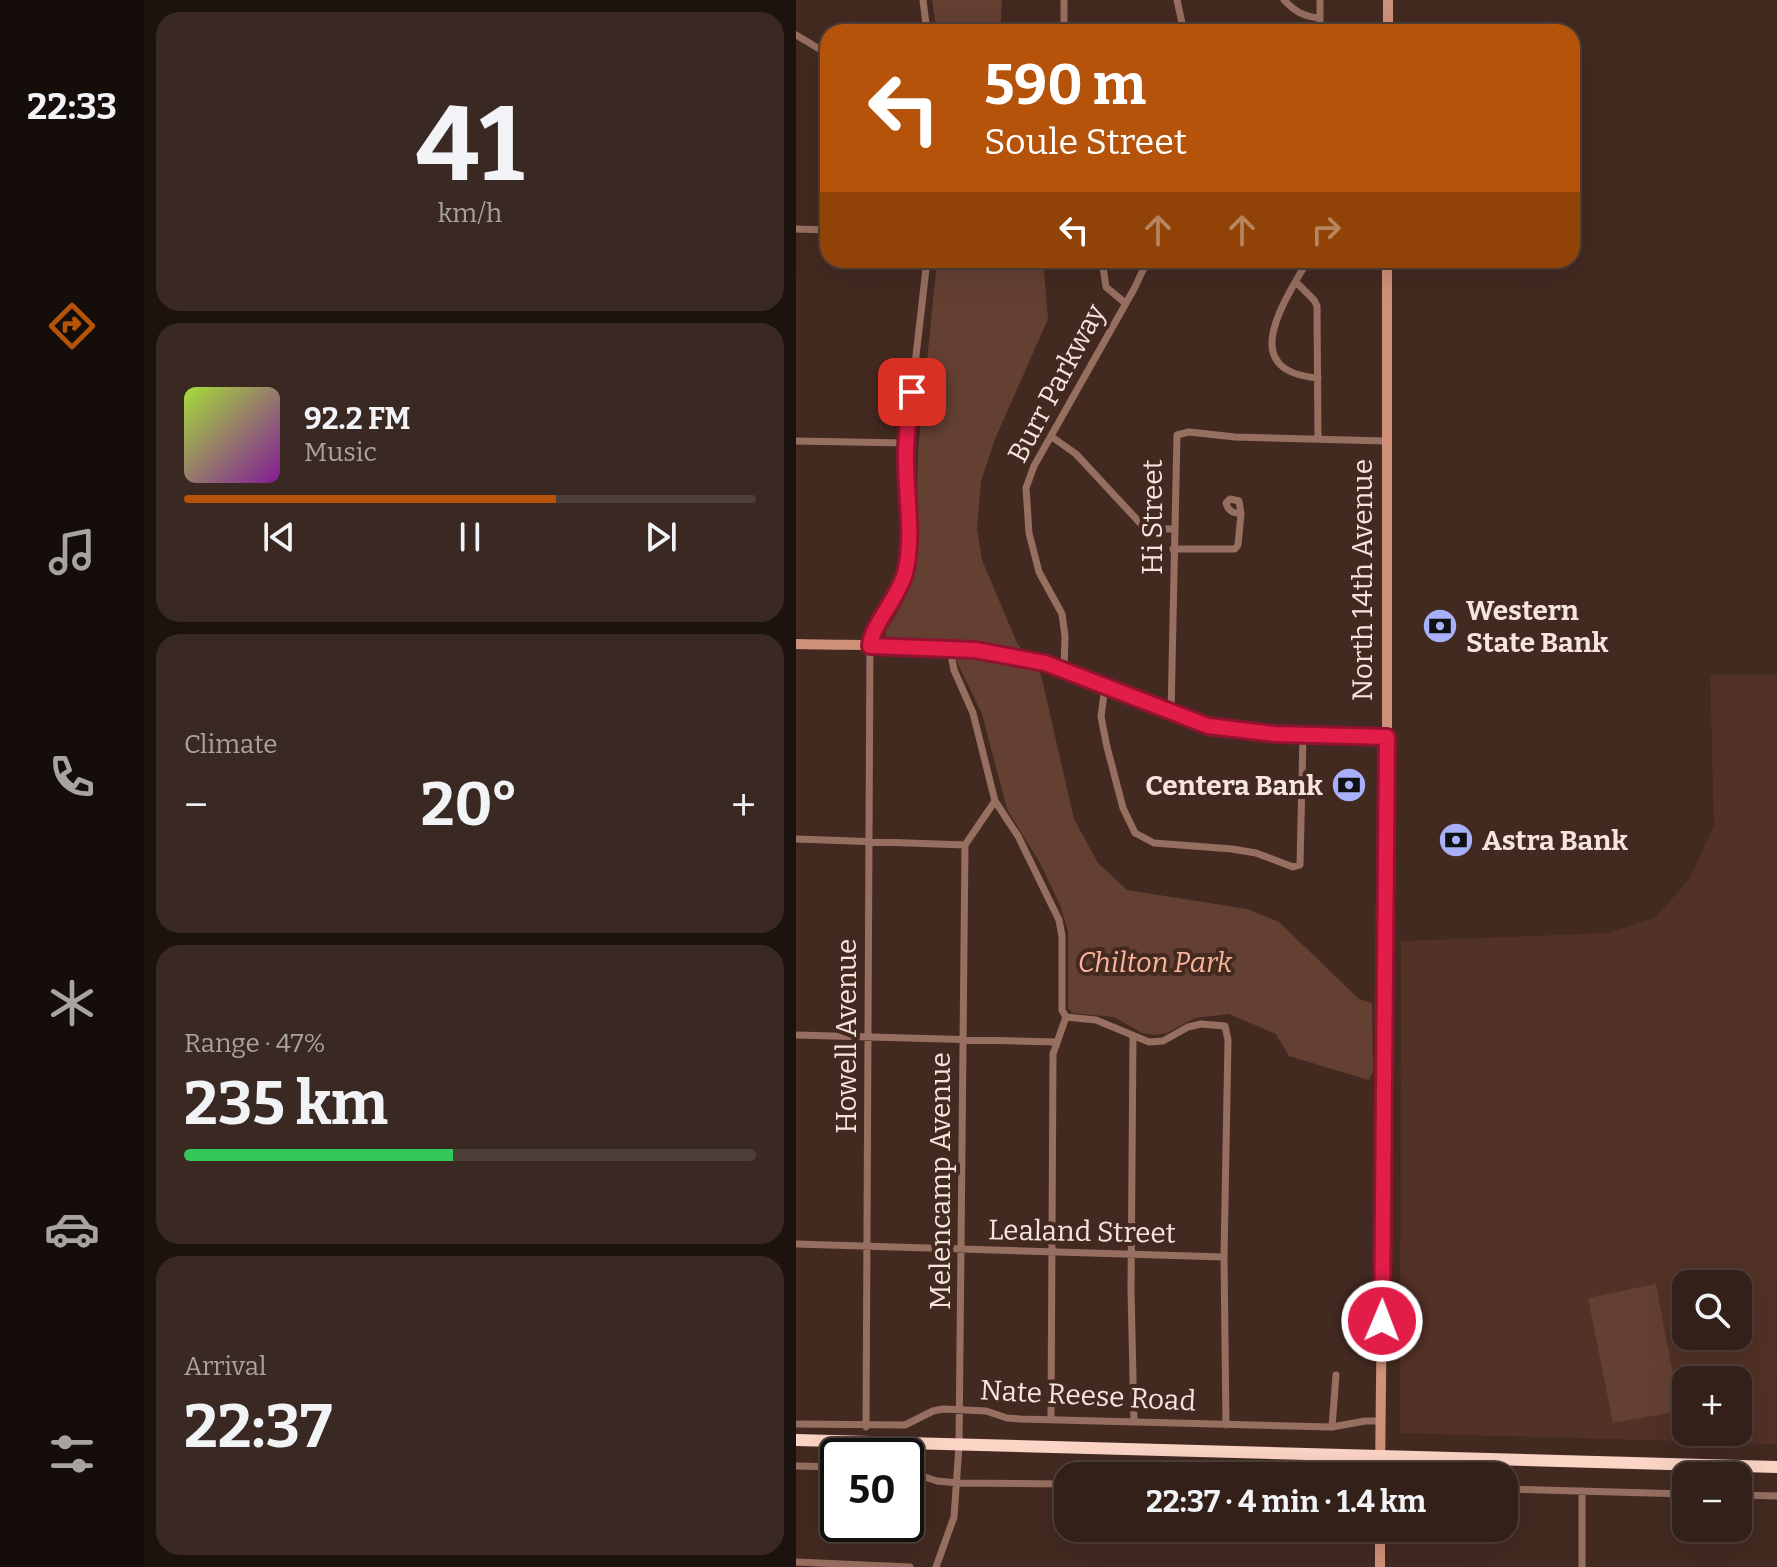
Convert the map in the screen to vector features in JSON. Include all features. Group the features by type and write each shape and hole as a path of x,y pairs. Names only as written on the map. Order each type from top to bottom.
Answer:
{"highway":[{"path":"796,1440 1777,1467"}],"main road":[{"path":"1388,0 1388,24"},
{"name":"North 14th Avenue","path":"1381,1462 1387,737 1387,268"},
{"path":"796,644 950,649 1006,655 1064,669 1171,714 1208,726 1303,735 1387,737"},
{"path":"1380,1542 1380,1567"}],"street":[{"path":"923,0 926,24"},
{"path":"1064,0 1064,24"},
{"path":"1177,0 1182,24"},
{"path":"1284,0 1294,10 1308,17 1320,18"},
{"path":"1320,0 1320,24"},
{"path":"796,35 820,49"},
{"path":"796,229 820,230"},
{"path":"870,646 873,632 896,596 905,574 908,554 906,443 926,268"},
{"name":"Burr Parkway","path":"1103,268 1106,287 1124,302"},
{"name":"Burr Parkway","path":"1064,669 1062,614 1039,572 1034,556 1026,488 1034,466 1143,268"},
{"path":"1304,268 1274,323 1271,344 1281,365 1292,373 1318,378"},
{"path":"1296,282 1317,306 1318,439"},
{"name":"Hi Street","path":"1171,714 1175,442 1180,433 1386,441"},
{"path":"1052,437 1076,454 1141,524 1173,529"},
{"path":"796,441 906,443"},
{"path":"1173,549 1235,549 1241,514"},
{"name":"Howell Avenue","path":"866,1427 870,646"},
{"path":"950,649 954,670 973,713 995,801 1018,836 1059,920 1062,936 1062,1010 1066,1017"},
{"path":"1105,686 1101,717 1123,808 1135,833 1154,843 1256,853 1298,866 1302,863 1303,735"},
{"path":"796,839 965,845 995,801"},
{"name":"Melencamp Avenue","path":"936,1567 954,1517 958,1483 963,1251 965,845"},
{"path":"1066,1017 1096,1020 1149,1042 1163,1041 1188,1027 1201,1024 1225,1026 1228,1040 1224,1257 1226,1425"},
{"path":"1051,1419 1053,1054 1066,1017"},
{"path":"796,1035 1056,1042"},
{"path":"1133,1036 1131,1254 1134,1422"},
{"name":"Lealand Street","path":"796,1244 1224,1257"},
{"path":"1332,1427 1336,1375"},
{"name":"Nate Reese Road","path":"796,1424 905,1425 933,1411 960,1410 986,1411 1007,1418 1226,1425 1332,1427 1381,1421"},
{"path":"796,1466 820,1467"},
{"path":"924,1477 958,1483 1054,1484"},
{"path":"1518,1489 1672,1494"},
{"path":"1582,1491 1582,1567"},
{"path":"1752,1495 1777,1496"},
{"path":"796,1562 910,1567"}],"shaded area":[{"path":"1710,674 1777,675 1777,1444 1752,1443 1752,1366 1672,1366 1672,1441 1400,1433 1401,941 1608,933 1656,917 1690,878 1714,825"}],"green space":[{"path":"932,0 1002,0 1000,24 936,24"},
{"name":"Chilton Park","path":"936,268 1044,268 1048,319 995,439 981,481 977,529 982,560 1017,643 1041,675 1074,819 1098,863 1127,890 1247,909 1279,922 1359,999 1372,1003 1373,1072 1369,1080 1289,1056 1276,1034 1229,1014 1195,1018 1167,1033 1155,1035 1142,1033 1114,1017 1072,1013 1068,1008 1068,931 1060,905 1040,863 1007,809 982,714 947,641 886,640 885,631 905,598 916,562 918,451"},
{"path":"1656,1284 1672,1369 1672,1412 1613,1423 1588,1298"}],"place":[{"name":"Western State Bank","path":"1440,626"},
{"name":"Centera Bank","path":"1349,785"},
{"name":"Astra Bank","path":"1456,840"}],"route":[{"path":"912,392 906,443 908,554 905,574 896,596 873,632 870,646 975,650 1045,663 1208,726 1274,734 1387,737 1382,1321"}]}
